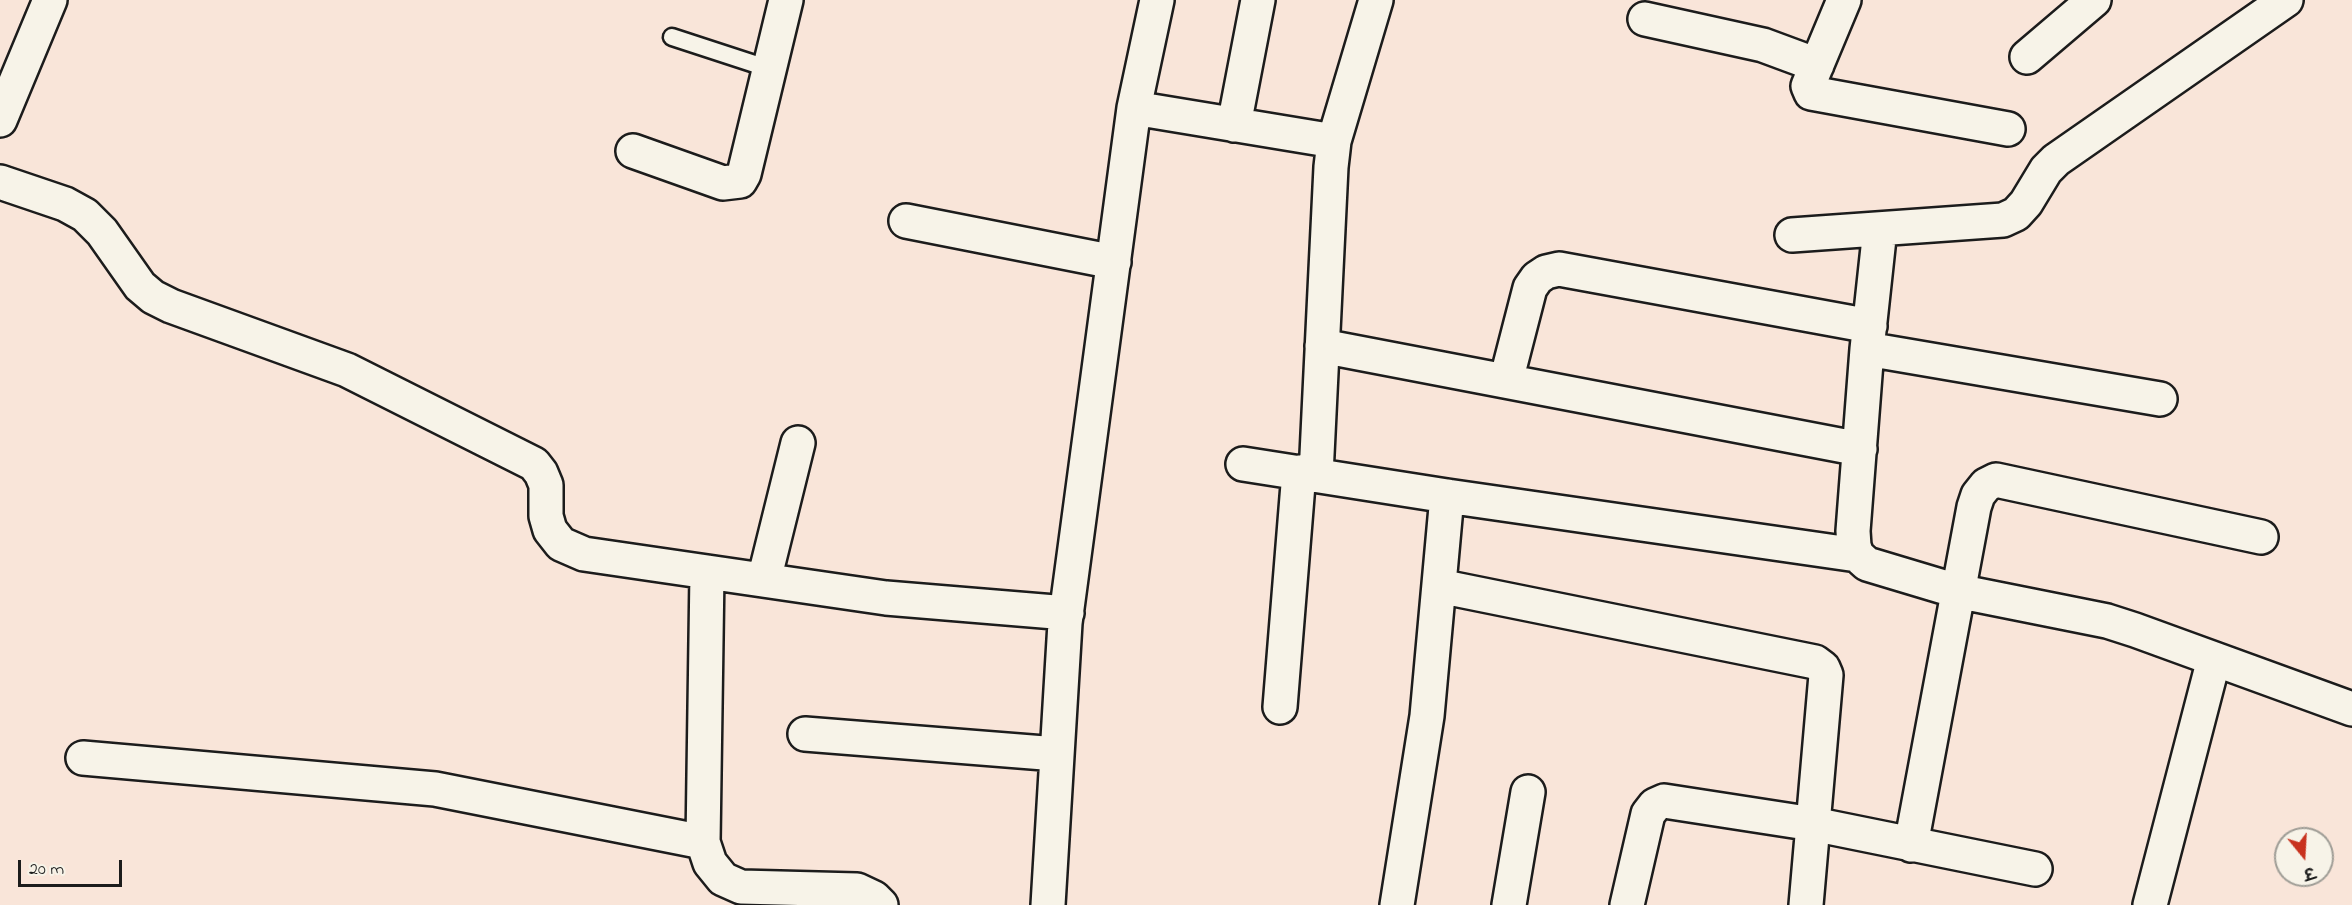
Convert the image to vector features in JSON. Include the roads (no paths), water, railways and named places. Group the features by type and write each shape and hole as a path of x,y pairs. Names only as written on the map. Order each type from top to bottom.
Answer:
{"street":[{"path":"0,120 50,0"},
{"path":"633,151 723,183 740,181 744,174 786,0"},
{"path":"1048,905 1067,613 1134,108 1157,0"},
{"path":"1234,125 1258,0"},
{"path":"1280,707 1322,346 1330,167 1334,141 1376,0"},
{"path":"1844,0 1808,86 1811,93 2008,129"},
{"path":"2027,57 2094,0"},
{"path":"1792,236 2003,220 2016,214 2026,203 2046,170 2056,160 2286,0"},
{"path":"1645,19 1763,45 1817,65"},
{"path":"1134,108 1334,141"},
{"path":"0,182 65,204 85,215 102,232 140,286 153,297 171,306 347,370 534,464 546,484 546,516 550,531 561,544 584,554 886,598 1067,613"},
{"path":"906,221 1114,262"},
{"path":"1880,229 1853,531 1857,555 1867,564 1957,591 2107,621 2352,709"},
{"path":"1506,381 1530,288 1537,278 1546,272 1559,269 1869,338 2160,399"},
{"path":"1322,346 1860,449"},
{"path":"764,580 798,443"},
{"path":"1243,464 1857,555"},
{"path":"1911,845 1957,591 1978,495 1986,485 1996,480 2261,537"},
{"path":"1397,905 1426,716 1447,496"},
{"path":"707,572 703,842 710,863 723,879 741,887 857,890 874,898 881,905"},
{"path":"1439,586 1815,662 1823,668 1826,675 1806,905"},
{"path":"2150,905 2214,659"},
{"path":"805,734 1057,754"},
{"path":"83,758 435,789 703,842"},
{"path":"1509,905 1528,792"},
{"path":"1626,905 1648,814 1655,805 1664,801 1813,825 2035,869"}],"lane":[{"path":"672,37 770,69"}]}
